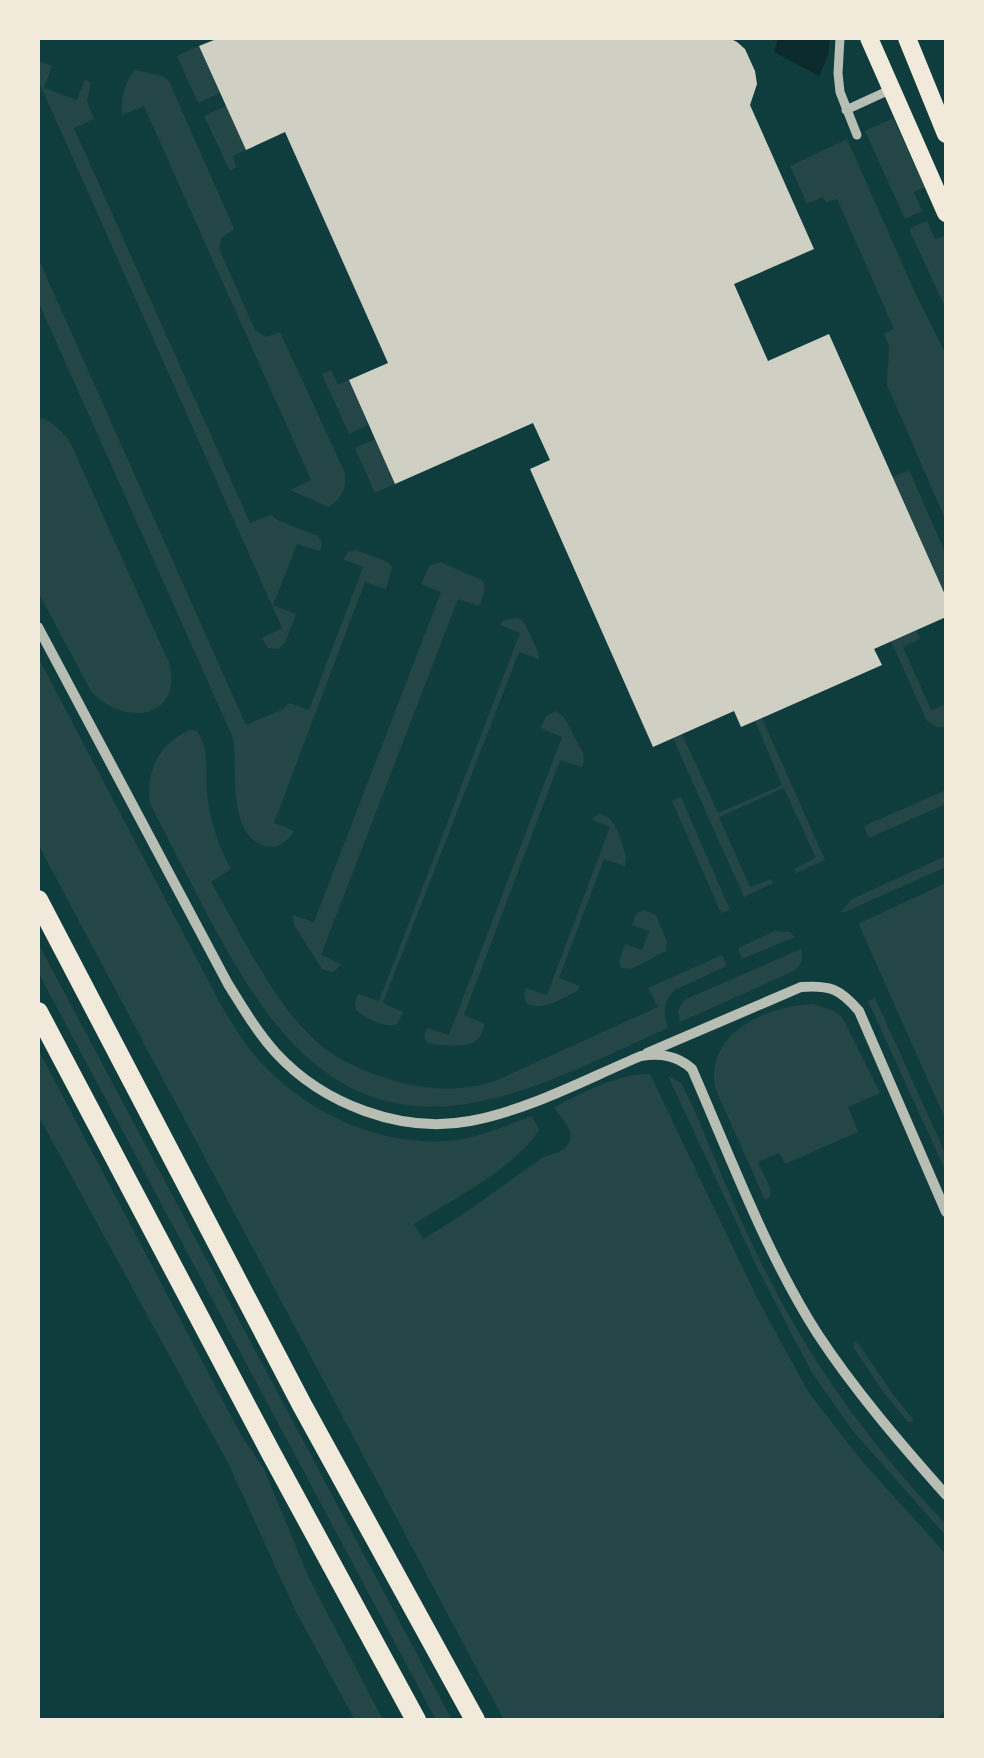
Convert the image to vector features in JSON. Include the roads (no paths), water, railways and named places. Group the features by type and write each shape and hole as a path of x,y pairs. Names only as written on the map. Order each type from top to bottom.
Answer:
{"highway":[{"path":"38,900 302,1405 474,1720"},
{"path":"38,1012 416,1720"}],"main road":[{"path":"869,38 946,214"},
{"path":"907,38 946,134"}],"street":[{"path":"840,38 840,92 857,135"},
{"path":"846,110 883,93"},
{"path":"38,627 228,984 258,1032 279,1056 328,1095 394,1120 468,1122 519,1107 801,987 829,988 846,996 859,1011 946,1212"},
{"path":"641,1056 675,1058 692,1069 785,1278 816,1332 883,1422 946,1495"}]}
